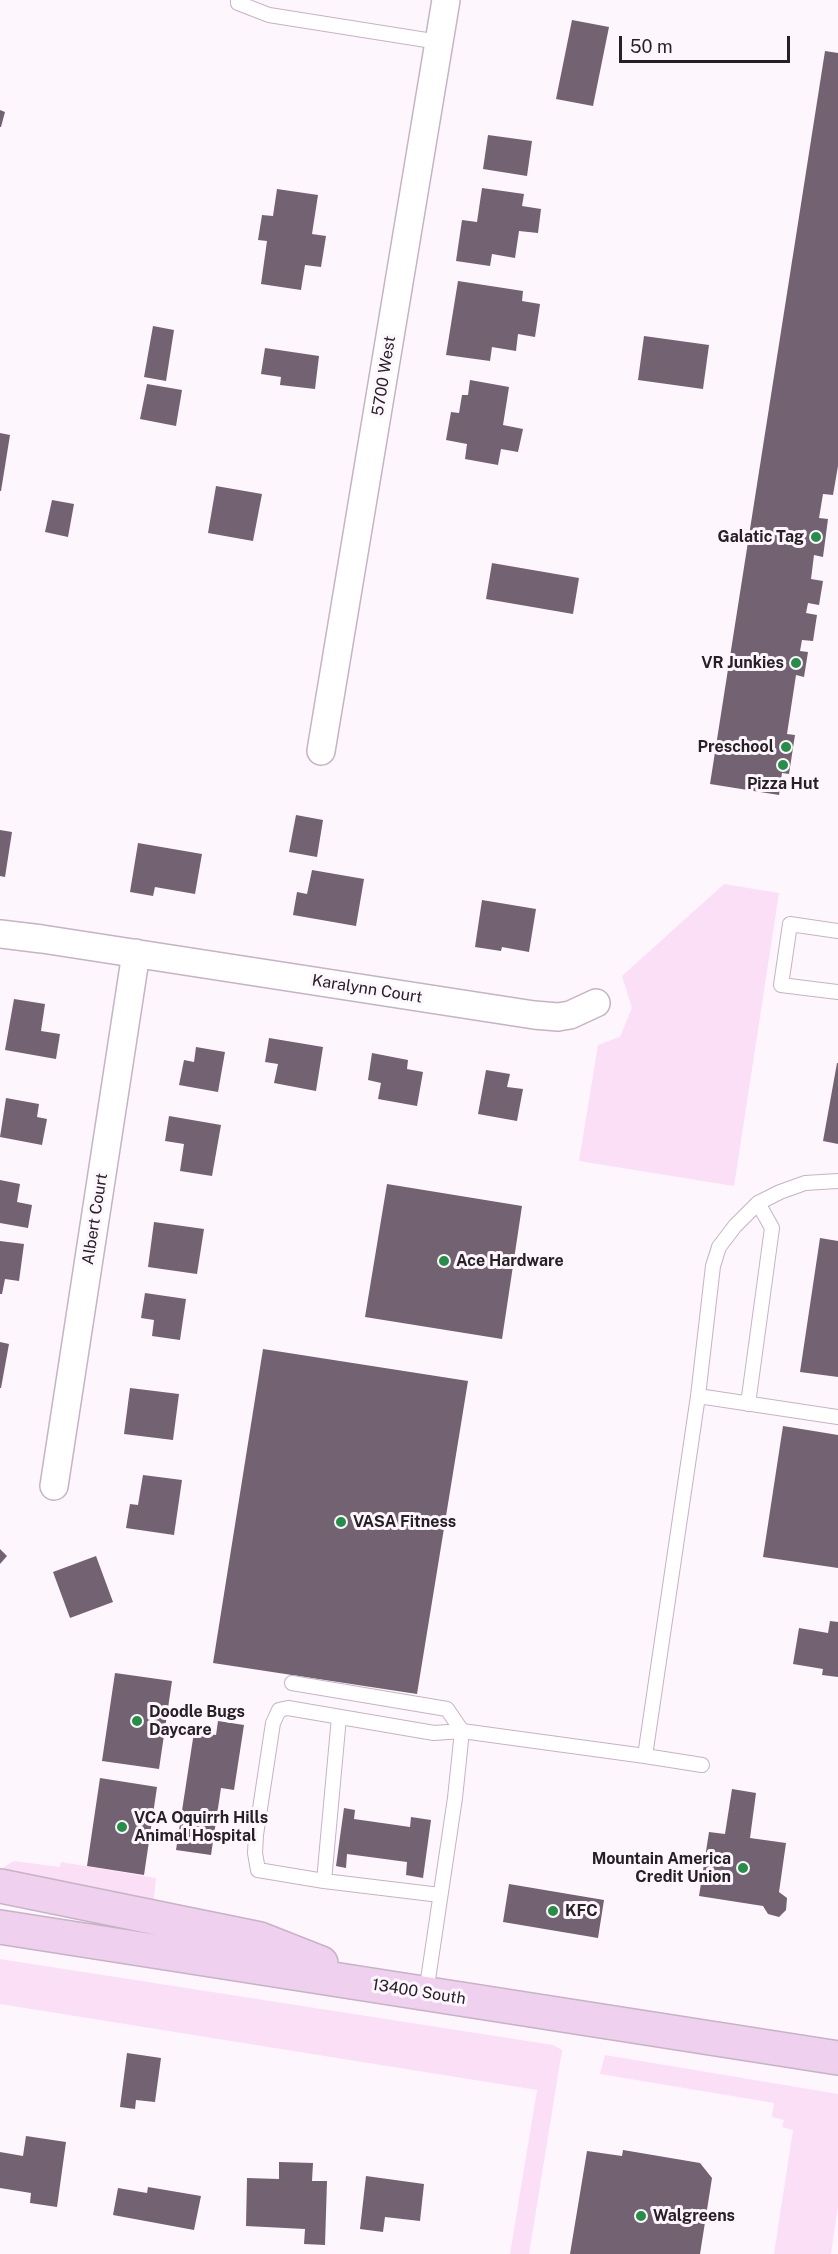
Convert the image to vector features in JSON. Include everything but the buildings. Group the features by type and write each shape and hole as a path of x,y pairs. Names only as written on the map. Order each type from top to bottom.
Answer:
{"main road":[{"path":"0,1887 260,1939 381,1986"},
{"name":"13400 South","path":"0,1927 838,2058"}],"street":[{"name":"5700 West","path":"321,751 446,0"},
{"name":"Karalynn Court","path":"0,934 136,953 534,1016 570,1016 596,1003"},
{"name":"Albert Court","path":"54,1485 136,953"}],"lane":[{"path":"238,0 238,3 269,15 439,42"},
{"path":"833,992 781,985 790,924 838,931"},
{"path":"645,1756 698,1396 712,1266 719,1247 735,1226 758,1203 806,1183 838,1181"},
{"path":"748,1404 772,1228 758,1203"},
{"path":"698,1396 838,1417"},
{"path":"292,1683 447,1709 462,1731 455,1798 426,1993"},
{"path":"440,1895 324,1881 258,1870 255,1853 273,1723 279,1710 288,1708 434,1733 462,1731 702,1765"},
{"path":"324,1881 339,1717"}],"shaded area":[{"path":"724,884 779,893 734,1186 579,1161 598,1045 620,1037 632,1008 622,976"},
{"path":"14,1861 60,1867 61,1862 156,1878 153,1908 3,1881 4,1867"},
{"path":"0,1959 553,2045 562,2050 529,2254 510,2254 537,2090 0,2004"},
{"path":"605,2055 838,2094 838,2206 831,2254 774,2254 793,2130 782,2127 784,2120 772,2117 774,2103 600,2074"}],"place":[{"name":"Galatic Tag","path":"816,537"},
{"name":"VR Junkies","path":"796,663"},
{"name":"Preschool","path":"786,747"},
{"name":"Pizza Hut","path":"783,765"},
{"name":"Ace Hardware","path":"444,1261"},
{"name":"VASA Fitness","path":"341,1522"},
{"name":"Doodle Bugs Daycare","path":"137,1721"},
{"name":"VCA Oquirrh Hills Animal Hospital","path":"122,1827"},
{"name":"Mountain America Credit Union","path":"743,1868"},
{"name":"KFC","path":"553,1911"},
{"name":"Walgreens","path":"641,2216"}]}
